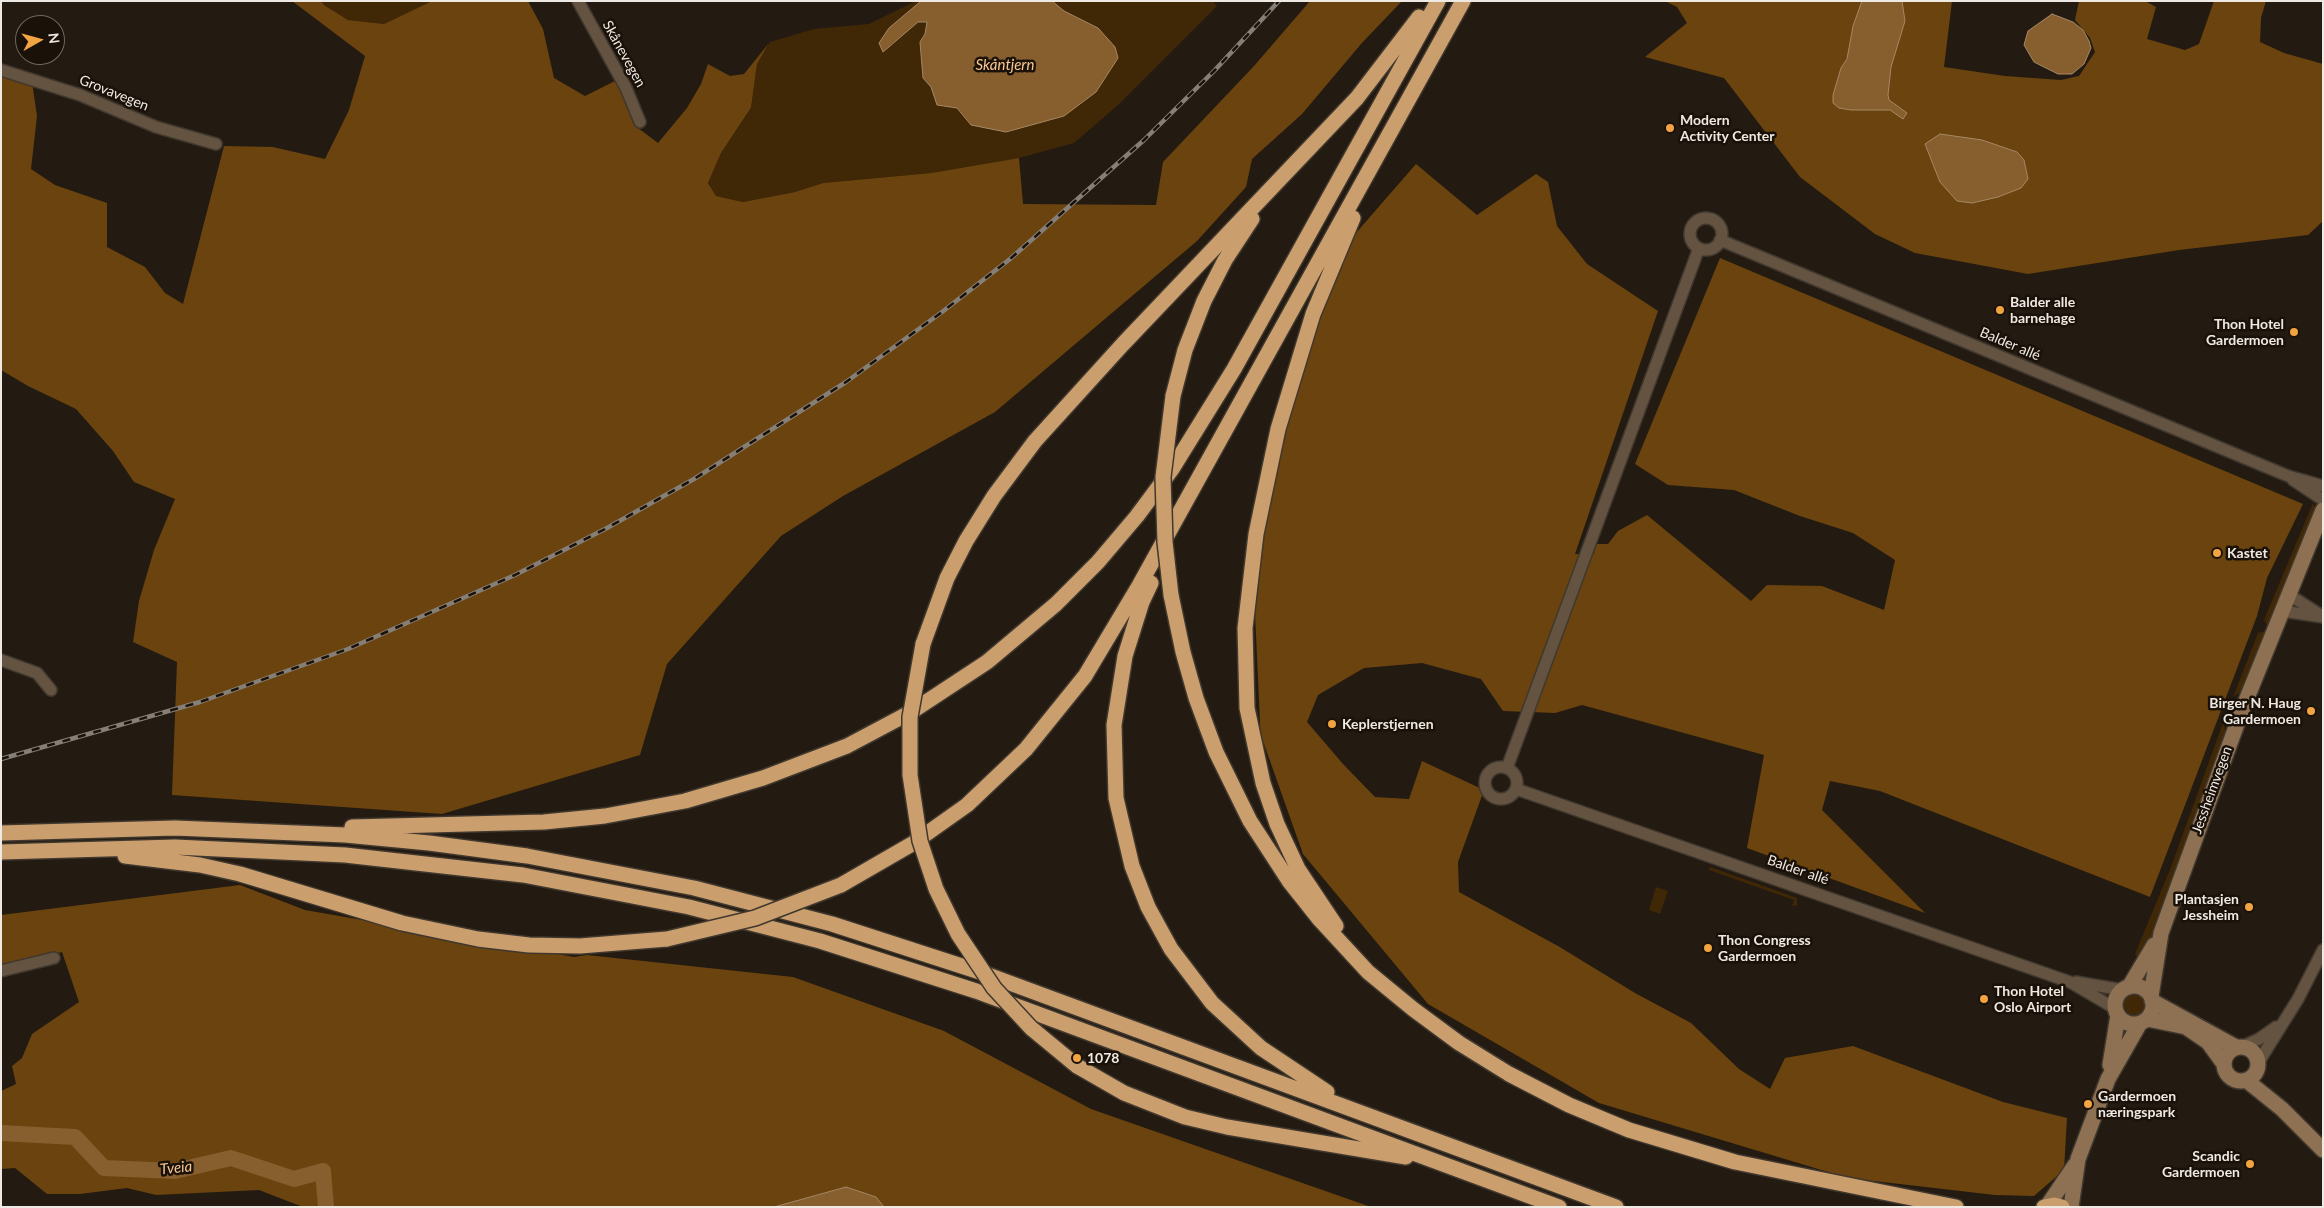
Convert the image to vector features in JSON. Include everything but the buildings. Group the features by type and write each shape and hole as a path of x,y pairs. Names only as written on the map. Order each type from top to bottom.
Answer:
{"highway":[{"path":"1430,1 1403,41 1357,98 1072,399 1015,467 978,522 956,560 938,600 923,644 910,717 910,775 917,826 930,872 950,919 986,978 1031,1028 1077,1066 1137,1099 1197,1120 1452,1167"},
{"path":"270,831 544,822 605,816 685,801 763,778 847,746 919,708 987,662 1033,625 1085,576 1137,516 1172,469 1234,369 1438,1"},
{"path":"54,849 200,866 265,881 402,923 478,939 529,945 580,946 667,939 755,918 841,885 889,859 967,804 1026,749 1085,676 1180,512 1463,1"},
{"path":"1407,103 1405,122 1362,200 1335,258 1288,391 1270,461 1256,534 1247,595 1244,651 1247,708 1256,758 1269,803 1286,845 1311,890 1341,933 1414,1009"},
{"path":"1269,190 1225,260 1204,301 1185,350 1173,396 1163,477 1165,542 1171,595 1183,652 1199,705 1216,752 1250,821 1289,881 1320,920 1368,972 1414,1009 1459,1042 1509,1074 1569,1104 1629,1130 1735,1162 1961,1207"},
{"path":"1180,512 1171,542 1142,602 1119,680 1114,725 1114,773 1120,821 1132,866 1148,906 1171,949 1217,1008 1268,1053 1317,1087 1364,1113"},
{"path":"1,833 135,828 270,831 392,839 527,856 655,880 789,912 980,972 1616,1207"},
{"path":"1,852 54,849 212,848 379,858 484,869 689,907 820,941 968,988 1559,1207"}],"main road":[{"name":"Jessheimvegen","path":"2126,989 2161,933 2241,713 2323,510"},
{"name":"Jessheimvegen","path":"2152,998 2161,933"},
{"path":"2108,1078 2118,996 2126,989 2143,989 2152,998 2238,1047 2253,1051 2258,1065 2282,1109"},
{"path":"2052,1206 2078,1159 2108,1078 2143,1021 2152,1010 2152,998"},
{"path":"2117,1012 2130,1023 2143,1021 2186,1027 2208,1042 2231,1077 2246,1080 2282,1109 2323,1150"},
{"path":"2224,1064 2228,1054 2238,1047"},
{"path":"2246,1080 2254,1076 2258,1065"},
{"path":"2071,1207 2078,1159"}],"street":[{"name":"Skånevegen","path":"578,1 626,88 640,122"},
{"name":"Grovavegen","path":"1,70 80,95 156,126 216,144"},
{"path":"1707,218 1716,222 1721,230 1720,240 1709,249 1699,248 1690,237 1691,228 1697,220 1707,218"},
{"name":"Balder allé","path":"1720,240 2288,476 2323,486"},
{"path":"1507,768 1699,248"},
{"name":"Balder allé","path":"2288,476 2323,500"},
{"path":"2282,611 2323,617 2288,594"},
{"path":"1,660 36,673 51,690"},
{"path":"1497,767 1507,768 1515,775 1516,789 1508,797 1498,799 1489,794 1486,789 1485,778 1488,773 1497,767"},
{"name":"Balder allé","path":"1516,789 2070,982 2126,989"},
{"path":"2258,1065 2298,999 2323,950"},
{"path":"1,971 54,958"},
{"name":"Balder allé","path":"2070,982 2117,1012"},
{"path":"2238,1047 2260,1039 2282,1024"}],"shaded area":[{"path":"292,1 321,1 324,5 348,20 384,24 432,1 528,1 543,29 554,78 585,96 617,80 634,125 658,143 687,108 701,84 708,64 730,76 744,74 769,43 757,64 751,108 721,153 708,183 716,196 743,202 795,192 823,183 931,173 1019,158 1023,204 1156,205 1163,162 1254,66 1310,1 1402,1 1361,44 1302,114 1252,159 1246,187 1197,241 995,412 843,496 781,536 667,664 640,755 442,814 172,795 177,662 133,642 139,601 154,550 175,499 134,482 113,451 76,409 28,386 1,370 1,72 32,82 37,116 31,169 55,185 107,203 107,247 145,267 165,293 183,304 224,146 273,147 325,159 349,110 365,56"},
{"path":"321,1 432,1 384,24 348,20 324,5"},
{"path":"916,1 921,1 889,28 883,52 918,22 927,22 925,34 920,42 923,78 931,87 937,105 957,108 971,125 1098,28 1064,11 1052,1 1213,1 1217,6 1117,106 1074,143 1019,158 931,173 823,183 795,192 743,202 716,196 708,183 721,153 751,109 757,64 770,42 814,29 869,24"},
{"path":"1665,1 1952,1 1944,67 2005,76 2061,80 2079,76 2095,52 2090,38 2075,20 2079,1 2145,1 2156,7 2147,39 2185,50 2199,44 2214,1 2266,1 2261,18 2260,42 2284,53 2323,64 2323,221 2308,235 2179,250 2028,274 1915,253 1875,234 1800,177 1724,78 1645,57 1687,23 1677,7"},
{"path":"1416,164 1477,215 1536,174 1548,182 1557,226 1587,264 1658,311 1575,554 1594,554 1596,544 1608,544 1618,531 1647,515 1751,601 1767,585 1822,586 1884,610 1895,560 1853,533 1800,516 1734,490 1668,485 1635,464 1720,258 2303,504 2267,578 2257,616 2150,897 1880,791 1830,781 1822,810 1925,913 1747,848 1764,755 1582,705 1555,713 1503,711 1481,679 1422,663 1364,668 1318,695 1307,722 1343,764 1375,797 1409,799 1422,761 1484,790 1458,862 1459,892 1558,946 1635,993 1691,1023 1739,1069 1770,1089 1785,1058 1853,1046 2003,1102 2067,1118 2064,1170 2034,1196 1995,1195 1848,1178 1599,1103 1428,1004 1303,854 1264,744 1261,744 1254,591 1286,413 1342,249"},
{"path":"2313,503 2316,511 2314,518 2268,626 2264,620"},
{"path":"2265,631 2244,686 2233,697 2258,633"},
{"path":"2224,720 2225,735 2172,885 2151,939 2139,959 2135,954 2171,867"},
{"path":"1710,867 1797,898 1797,905 1792,906 1794,900 1709,870"},
{"path":"240,885 305,910 574,957 587,955 793,977 944,1031 1091,1109 1371,1207 884,1207 876,1197 846,1187 774,1207 303,1207 259,1190 156,1195 127,1188 80,1194 47,1194 15,1168 1,1169 1,1091 16,1084 12,1066 22,1058 32,1034 79,1002 62,952 1,967 1,915"},
{"path":"1656,887 1668,891 1660,914 1649,910"},
{"path":"2135,993 2145,1000 2146,1004 2139,1014 2135,1015 2125,1008 2124,1004 2131,994"}],"water":[{"name":"Skåntjern","path":"921,1 1052,1 1064,11 1098,28 1115,47 1118,58 1096,92 1064,116 1006,132 971,125 957,108 937,105 931,87 923,78 920,42 925,34 927,22 918,22 883,52 879,43 889,28"},
{"path":"1862,1 1902,1 1905,21 1891,67 1888,95 1889,100 1907,113 1903,119 1890,110 1851,110 1839,108 1833,103 1833,95 1841,68 1847,59 1853,26"},
{"path":"2052,14 2073,22 2083,30 2089,41 2091,48 2084,64 2072,74 2058,74 2034,62 2024,45 2028,31"},
{"path":"1940,134 1982,140 2017,152 2024,160 2028,179 2021,188 1998,197 1972,203 1957,201 1940,182 1925,144"},
{"path":"846,1187 876,1197 884,1207 774,1207"}],"waterway":[{"name":"Tveia","path":"1,1133 75,1137 104,1168 175,1171 231,1158 294,1179 323,1171 326,1207"}],"railway":[{"path":"1,759 200,702 348,649 515,575 607,528 694,479 846,382 942,312 1010,259 1144,140 1215,70 1279,1"}],"place":[{"name":"Modern Activity Center","path":"1670,128"},
{"name":"Balder alle barnehage","path":"2000,310"},
{"name":"Thon Hotel Gardermoen","path":"2294,332"},
{"name":"Kastet","path":"2217,553"},
{"name":"Birger N. Haug Gardermoen","path":"2311,711"},
{"name":"Keplerstjernen","path":"1332,724"},
{"name":"Plantasjen Jessheim","path":"2249,907"},
{"name":"Thon Congress Gardermoen","path":"1708,948"},
{"name":"Thon Hotel Oslo Airport","path":"1984,999"},
{"name":"1078","path":"1077,1058"},
{"name":"Gardermoen næringspark","path":"2088,1104"},
{"name":"Scandic Gardermoen","path":"2250,1164"}]}
